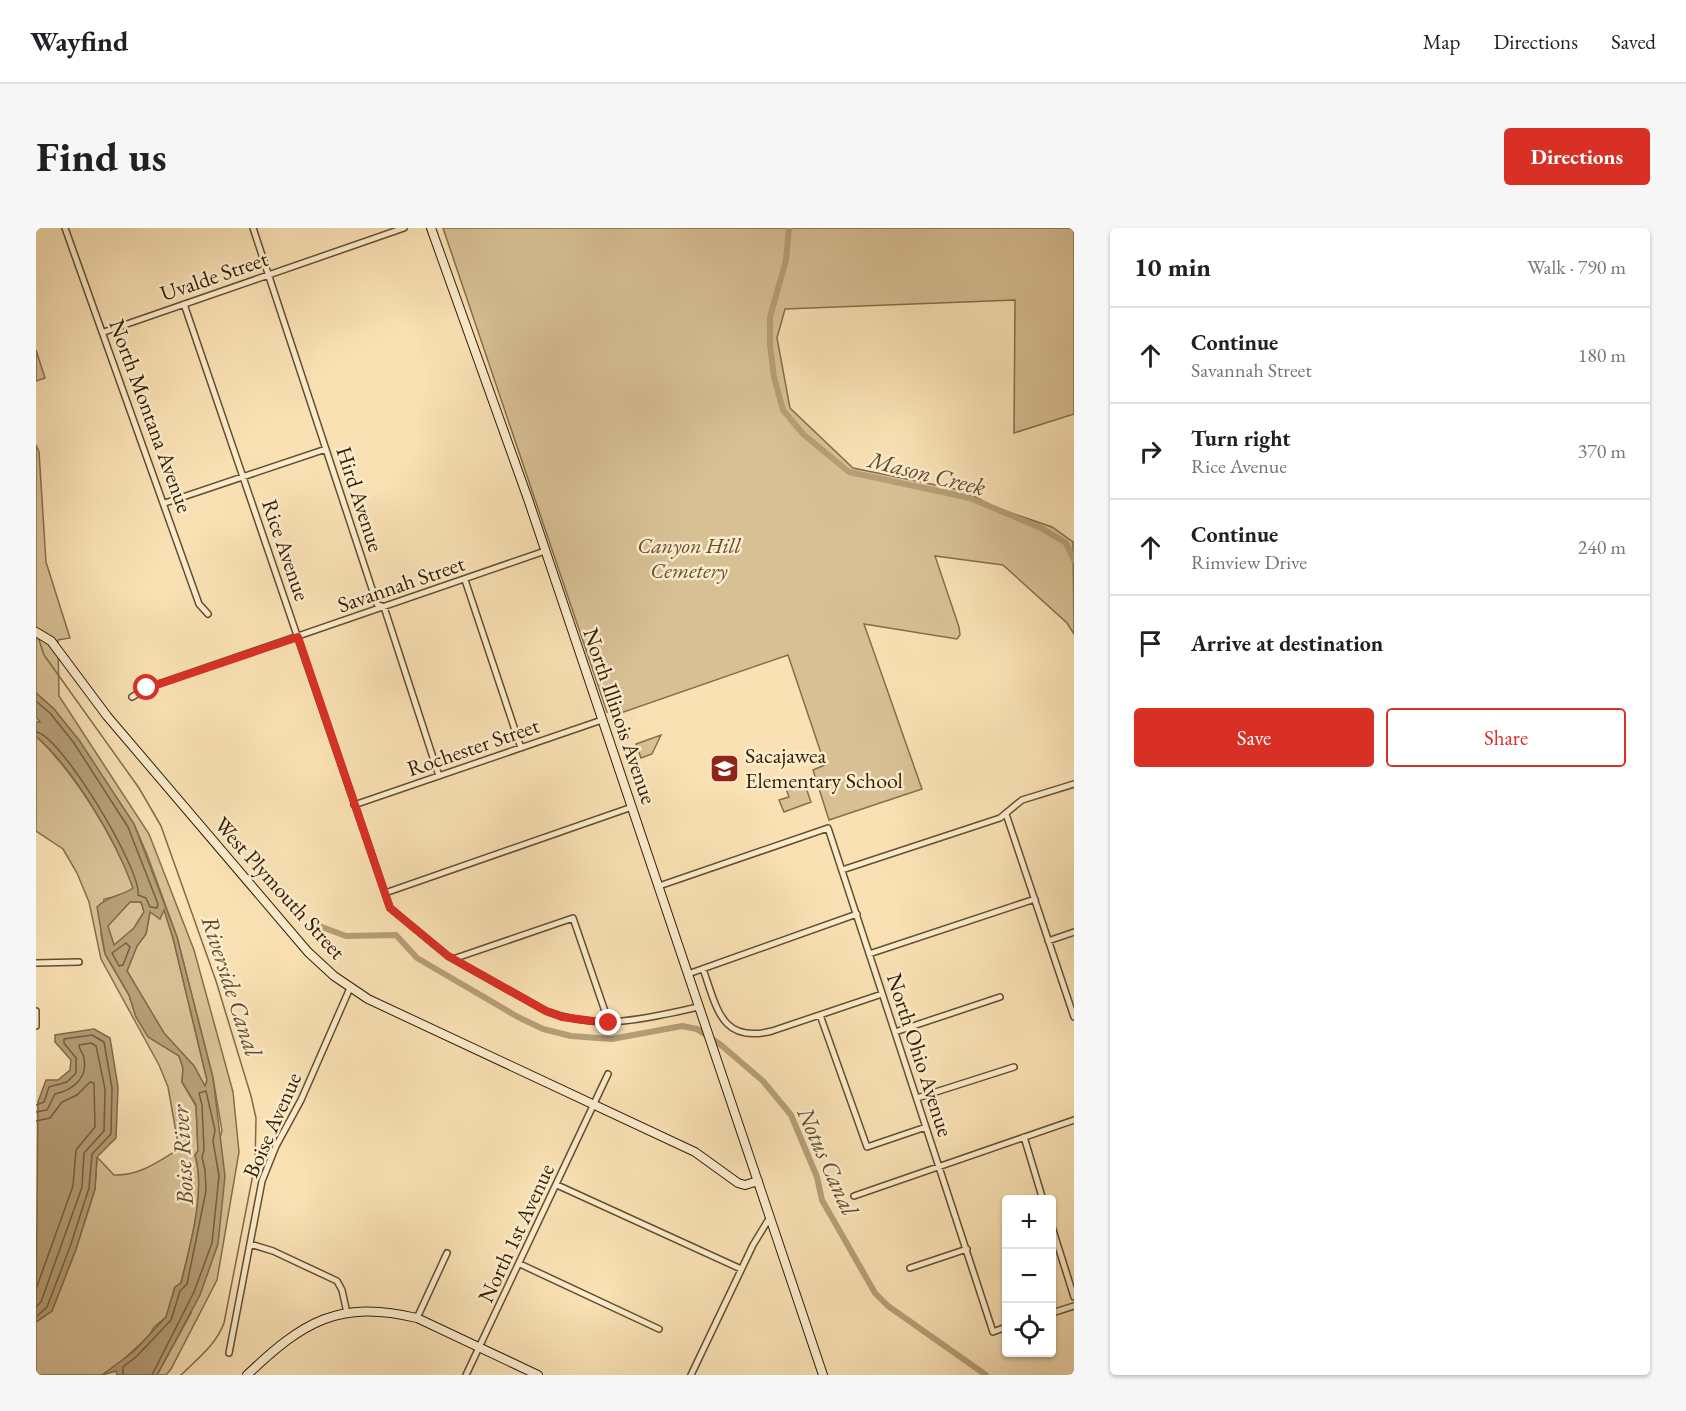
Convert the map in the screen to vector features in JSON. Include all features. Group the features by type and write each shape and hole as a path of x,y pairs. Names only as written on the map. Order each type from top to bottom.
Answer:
{"street":[{"name":"North Montana Avenue","path":"66,228 199,604 208,614"},
{"name":"Hird Avenue","path":"253,228 377,604 384,607 439,776"},
{"name":"Uvalde Street","path":"104,333 404,228"},
{"name":"North Illinois Avenue","path":"431,228 545,551 823,1375"},
{"name":"Rice Avenue","path":"184,304 390,908 418,933 453,959 546,1011 562,1017 609,1023 639,1020 698,1007"},
{"path":"165,503 326,449"},
{"name":"Savannah Street","path":"132,697 147,688 545,551"},
{"path":"465,580 521,748"},
{"name":"West Plymouth Street","path":"38,633 51,641 107,716 308,952 350,988 383,1007 695,1152 738,1183 746,1185 758,1181"},
{"name":"Rochester Street","path":"354,805 602,720"},
{"path":"842,870 1006,814 1022,800 1073,784 1074,793"},
{"path":"385,893 632,807"},
{"path":"1006,814 1074,1017"},
{"name":"North Ohio Avenue","path":"659,886 828,828 993,1332 1002,1329"},
{"path":"870,954 1035,899"},
{"path":"688,974 857,914"},
{"path":"453,959 573,918 609,1023"},
{"path":"1048,941 1074,933"},
{"path":"36,963 79,962"},
{"path":"703,969 719,1015 732,1029 741,1033 760,1034 882,994"},
{"name":"Boise Avenue","path":"229,1353 262,1181 269,1162 301,1100 350,988"},
{"path":"895,1032 1000,997"},
{"path":"36,1011 36,1026"},
{"path":"820,1015 867,1147 926,1127"},
{"path":"917,1098 1014,1067"},
{"name":"North 1st Avenue","path":"466,1375 608,1074"},
{"path":"854,1196 1074,1120"},
{"path":"1024,1137 1041,1195"},
{"path":"557,1185 741,1269"},
{"path":"692,1375 741,1269 763,1225 770,1217"},
{"path":"1056,1240 1074,1297"},
{"path":"250,1244 273,1251 337,1281 342,1290 347,1313"},
{"path":"910,1268 967,1249"},
{"path":"417,1318 447,1253"},
{"path":"520,1264 659,1329"},
{"path":"1056,1312 1074,1306"},
{"path":"248,1375 292,1334 326,1317 380,1311 417,1318 538,1375"}],"green space":[{"name":"Canyon Hill Cemetery","path":"443,228 1074,228 1074,414 1014,433 1015,300 785,309 777,338 790,408 853,468 965,491 994,507 1052,527 1073,542 1074,634 1067,623 1003,565 935,556 959,627 960,635 957,639 864,624 922,789 829,820 813,770 825,765 788,655 615,715 607,712"},
{"path":"36,350 45,378 36,381"},
{"path":"36,445 39,452 46,562 70,638 58,640 59,696 149,834 194,950 233,1092 239,1152 217,1280 166,1375 157,1375 191,1313 222,1152 219,1141 222,1131 213,1078 177,937 134,824 54,709 36,693"},
{"path":"661,735 652,754 641,758 636,744"},
{"path":"36,736 79,787 126,868 134,888 122,895 104,899 101,934 105,954 129,995 136,1017 179,1056 183,1068 182,1082 196,1106 198,1151 195,1155 198,1170 198,1202 181,1283 175,1287 166,1317 113,1369 102,1375 36,1375 36,1322 52,1311 76,1249 95,1189 97,1157 114,1175 123,1175 148,1167 179,1149 168,1087 159,1065 101,959 89,902 77,873 63,849 36,831"},
{"path":"803,779 811,802 784,812 779,800 789,797 785,786"},
{"path":"130,902 141,902 144,912 134,928 114,946 107,926"},
{"path":"164,909 207,1080 205,1087 194,1066 164,1034 127,971 137,946 146,934 150,912 161,913"}],"water":[{"path":"36,693 54,709 79,740 134,824 177,937 213,1078 225,1176 218,1244 200,1295 157,1375 117,1375 116,1371 102,1375 133,1352 166,1317 175,1287 181,1283 198,1202 198,1169 195,1155 198,1151 196,1105 182,1082 183,1068 179,1056 148,1037 136,1017 129,995 105,954 97,907 133,888 116,848 92,806 65,767 36,736 36,722 40,722 36,717","holes":["130,902 141,902 144,912 134,928 114,945 108,926","164,910 173,938 207,1080 205,1086 194,1066 164,1033 127,971 137,946 146,934 150,912 160,919"]},
{"path":"94,1029 110,1038 118,1087 116,1138 97,1157 95,1189 76,1249 52,1311 36,1322 38,1102 46,1080 58,1080 70,1070 71,1060 55,1042 55,1035"}],"waterway":[{"name":"Mason Creek","path":"789,228 786,260 770,317 770,345 774,377 783,410 803,434 849,472 970,498 1041,528 1066,543 1074,560"},
{"name":"Riverside Canal","path":"38,637 44,655 139,788 161,826 216,981 256,1118 255,1164 224,1323 211,1345 181,1375"},
{"name":"Notus Canal","path":"314,924 346,936 396,935 417,958 518,1017 543,1029 571,1036 612,1039 682,1026 697,1029 721,1045 763,1081 791,1115 817,1177 822,1200 875,1293 888,1306 986,1375"}],"place":[{"name":"Sacajawea Elementary School","path":"724,768"}],"route":[{"path":"147,688 298,637 390,908 400,919 448,956 546,1011 562,1017 609,1023"}],"water label":[{"name":"Boise River","path":"182,1155"}]}
